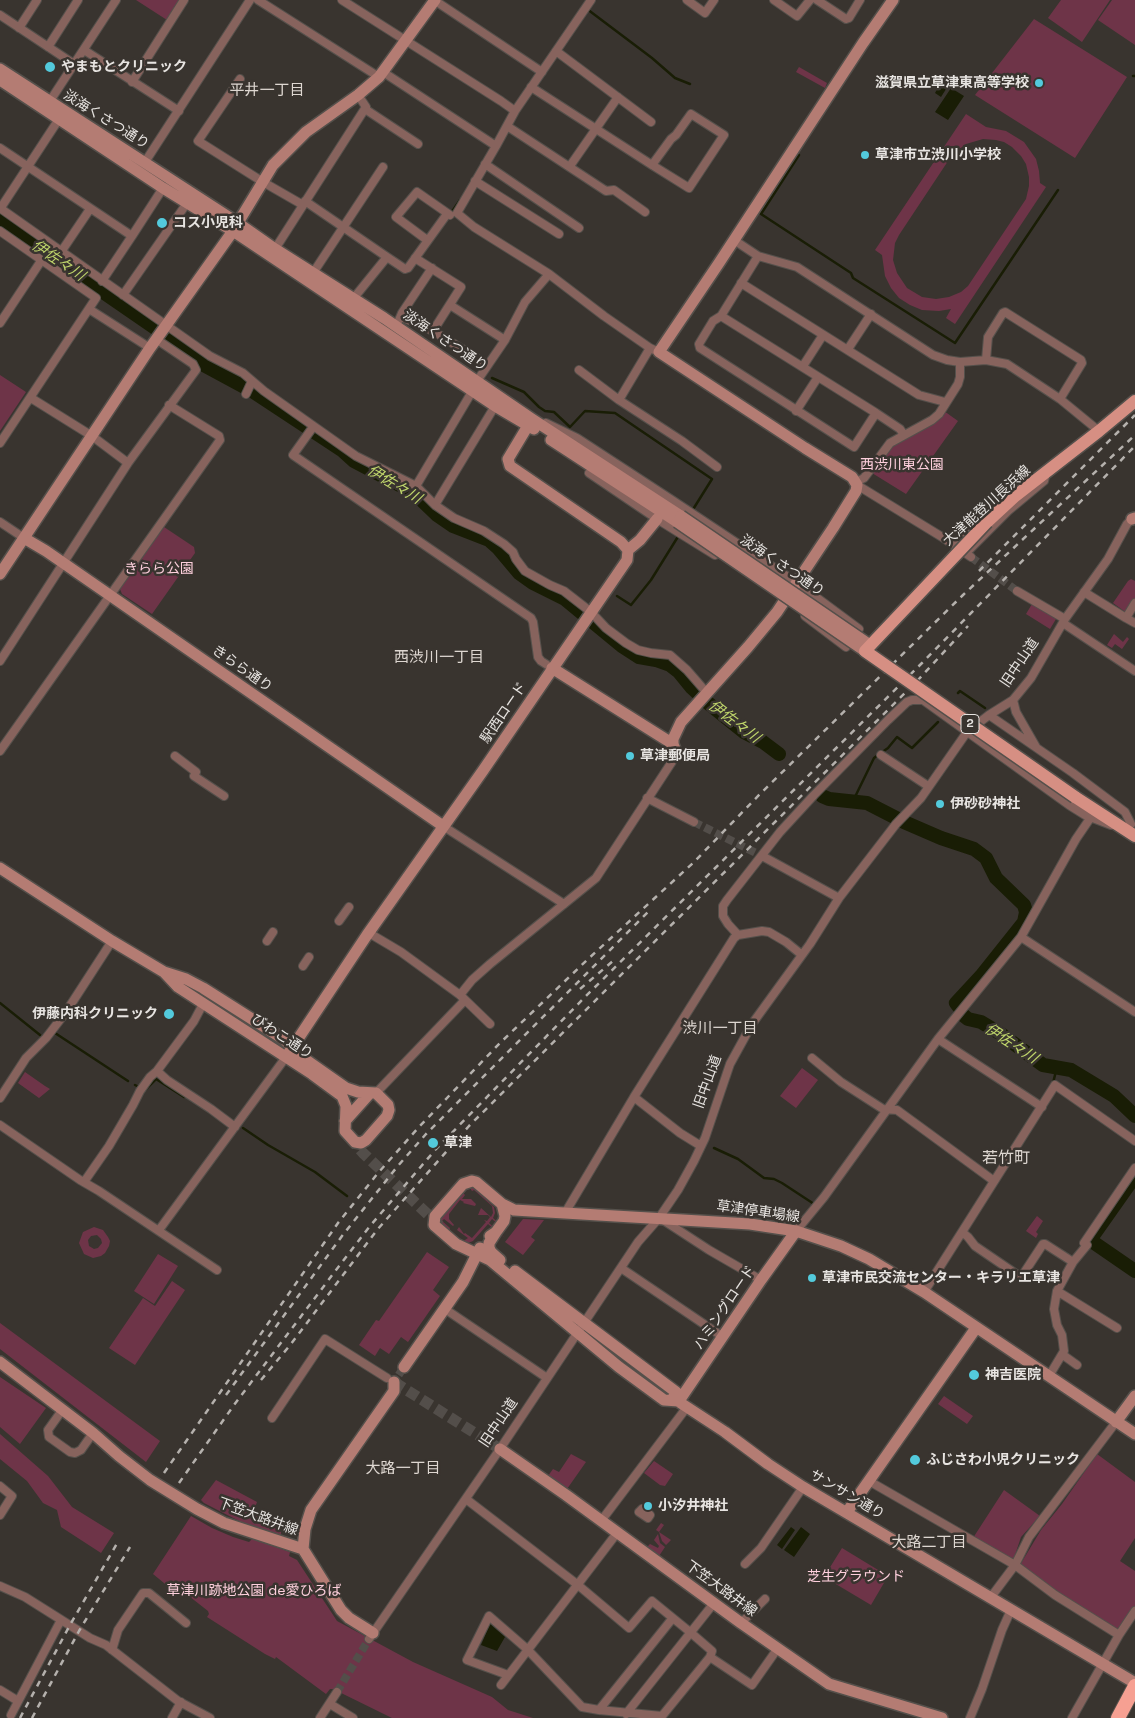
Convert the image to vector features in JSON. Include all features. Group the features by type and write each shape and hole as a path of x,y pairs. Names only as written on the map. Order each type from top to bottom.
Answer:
{"highway":[{"path":"1118,1718 1135,1685"}],"main road":[{"name":"大津能登川長浜線","path":"867,648 987,522 1135,401"},
{"name":"2","path":"867,648 1132,829"}],"street":[{"path":"19,28 37,0"},
{"path":"48,47 78,0"},
{"path":"47,106 116,0"},
{"path":"132,82 184,0"},
{"path":"145,162 250,0"},
{"path":"258,0 496,146"},
{"path":"342,0 515,111"},
{"path":"1,570 153,343 236,227 273,165 306,132 358,96 381,74 434,0 542,72"},
{"path":"457,214 515,111 591,0"},
{"path":"687,0 705,13 714,0"},
{"path":"774,0 797,16 810,0"},
{"path":"817,0 846,19 849,18 860,0"},
{"path":"619,400 734,240 893,0"},
{"path":"0,16 74,64"},
{"path":"84,50 178,111"},
{"path":"556,51 651,122"},
{"name":"淡海くさつ通り","path":"0,69 47,106 59,119 163,188 187,203 275,249 354,299 398,322 475,386 495,406 530,422"},
{"path":"240,79 198,141 263,182 304,203 405,269 408,268 447,214"},
{"name":"淡海くさつ通り","path":"0,80 145,162 236,227 679,519 867,648"},
{"path":"532,87 596,129 652,165 689,188 724,135 691,114 652,165"},
{"path":"358,96 366,107 365,109 418,144"},
{"path":"570,166 618,98"},
{"path":"275,249 365,109"},
{"path":"59,119 0,208 210,356 243,373 311,429 364,462 416,486 435,505 454,518 499,540 513,552 525,570 550,585 564,590 588,616 626,643 644,651 670,655 687,670 704,696"},
{"path":"507,126 606,190 614,190 645,212"},
{"path":"0,148 132,236"},
{"path":"485,164 579,228"},
{"path":"313,273 383,167"},
{"path":"475,181 559,234"},
{"path":"102,281 163,188"},
{"path":"427,240 396,217 417,192 447,214 457,214 474,227 549,274 604,316 654,350 852,477 856,484 969,555 1008,511 1044,481 1048,471"},
{"path":"123,295 187,203"},
{"path":"61,252 90,209"},
{"path":"0,231 96,298 0,443"},
{"path":"734,240 758,256 797,267 933,355 960,362 986,360 1007,364 1060,399 1099,431"},
{"path":"758,256 720,316 713,321 699,344 700,348 854,447 876,413"},
{"path":"354,299 386,258"},
{"path":"415,258 461,287 434,332"},
{"path":"0,323 41,261"},
{"path":"432,268 398,322 434,332 488,365"},
{"path":"416,486 475,386 505,340 525,302 549,274"},
{"path":"741,283 920,395 945,402"},
{"path":"450,305 505,340"},
{"path":"0,660 128,463 196,370 193,364 89,309"},
{"path":"986,360 988,337 1005,312 1081,360 1082,363 1060,399"},
{"path":"848,349 871,314"},
{"path":"720,316 876,413 900,429 904,435"},
{"path":"803,366 823,335"},
{"path":"856,484 864,478 890,443 932,420 939,414 958,384 960,362"},
{"path":"579,370 619,400 682,441 717,467"},
{"path":"796,411 818,377"},
{"path":"246,394 252,381"},
{"path":"31,398 92,436 128,463"},
{"path":"0,751 220,440 219,436 169,405"},
{"path":"435,505 495,406"},
{"path":"589,473 785,601 846,647 859,629 797,583 577,438 546,423 530,422 508,459 510,466 610,533 628,550 640,540 657,519"},
{"path":"311,429 293,455 530,618 533,622 540,661 675,749"},
{"path":"346,1121 462,998 472,980 596,878 647,798 675,749 674,734 681,722 748,647 785,601 856,491 856,484"},
{"path":"956,546 966,533 1007,494"},
{"name":"旧中山道","path":"371,1636 500,1449 638,1242 659,1218 678,1190 701,1146 730,1064 752,1024 802,955 839,898 896,824 916,804 967,732 1013,700 1031,678 1064,621 1108,560 1122,532 1133,519"},
{"path":"0,522 24,538"},
{"name":"きらら通り","path":"24,538 46,551 443,826"},
{"name":"駅西ロード","path":"289,1052 627,560 628,550"},
{"path":"1017,591 1064,621 1135,671"},
{"path":"1084,592 1135,623"},
{"path":"1126,618 1135,603"},
{"path":"738,934 723,916 723,906 726,900 780,832 814,795 907,702 914,699 923,700 1020,768 1044,788 1085,815 1104,823 1132,829"},
{"path":"1013,700 1016,712 1036,743 1037,749"},
{"path":"989,715 1125,812 1132,829"},
{"path":"881,755 928,786"},
{"path":"175,756 196,772 194,776 224,796"},
{"path":"647,798 694,822"},
{"path":"796,1231 824,1197 938,1039 1021,937 1076,839 1091,817"},
{"path":"443,826 564,904"},
{"path":"764,856 839,898"},
{"name":"びわこ通り","path":"0,868 112,941 164,972 186,979 203,988 288,1042 289,1052"},
{"path":"339,921 348,907"},
{"path":"565,1213 634,1097 734,938 738,934 762,930 786,942 802,955"},
{"path":"267,940 273,932"},
{"path":"369,933 401,952 462,998 490,1024"},
{"path":"1021,937 1135,1012"},
{"path":"0,1098 26,1058 46,1038 66,1012 112,941"},
{"path":"303,966 309,957"},
{"path":"164,972 272,1041"},
{"name":"びわこ通り","path":"164,972 178,987 204,1004 289,1052 342,1096 346,1106 346,1134 355,1142 361,1143 366,1140 389,1113 388,1104 373,1093 358,1092 346,1088 299,1055 289,1052"},
{"path":"84,1182 109,1146 134,1105 140,1091 194,1021 204,1004"},
{"path":"938,1039 1042,1107"},
{"path":"159,1230 289,1052"},
{"path":"812,1058 841,1082 883,1108 896,1110 994,1181"},
{"path":"157,1071 235,1127"},
{"path":"924,1292 1055,1085 1135,1141"},
{"path":"634,1097 680,1133 701,1146"},
{"path":"0,1125 218,1270"},
{"path":"1049,1376 1064,1352 1062,1335 1057,1325 1054,1309 1057,1291 1073,1262 1087,1245 1084,1243 1135,1168"},
{"name":"草津停車場線","path":"478,1253 465,1250 434,1225 435,1216 468,1181 476,1182 502,1204 514,1210 750,1224 796,1231 841,1246 869,1259 924,1292 1135,1434"},
{"path":"404,1367 463,1282 480,1247 491,1234 496,1232 505,1219 502,1204"},
{"path":"659,1218 761,1280"},
{"name":"ハミングロード","path":"683,1404 723,1337 796,1231"},
{"name":"サンサン通り","path":"496,1232 489,1244 490,1252 676,1392 683,1404"},
{"path":"962,1232 975,1246 1019,1276 1022,1276 1043,1244 1073,1262"},
{"name":"サンサン通り","path":"478,1253 490,1260 618,1367 664,1400 683,1404 803,1487 1103,1663 1135,1685"},
{"path":"621,1268 723,1337"},
{"path":"1057,1291 1117,1328"},
{"path":"445,1309 547,1378"},
{"path":"847,1512 976,1328"},
{"path":"272,1418 325,1339 331,1341 390,1380"},
{"path":"600,1343 683,1404 680,1417 601,1521"},
{"path":"1063,1356 1077,1366"},
{"name":"下笠大路井線","path":"0,1362 94,1433 136,1470 208,1515 240,1529 303,1549 305,1529 310,1510 394,1391 390,1380"},
{"path":"991,1597 1015,1565 1029,1537 1135,1396"},
{"path":"63,1409 48,1430 49,1436 70,1452 75,1453 81,1450 94,1433"},
{"name":"下笠大路井線","path":"500,1449 741,1623 829,1684 942,1718"},
{"path":"869,1481 1015,1565 1055,1595 1119,1635"},
{"path":"0,1486 12,1496 0,1515"},
{"path":"745,1564 761,1548 803,1487"},
{"path":"466,1499 578,1585 630,1628 652,1601 712,1651 710,1657 662,1716 599,1710 582,1707 527,1649 489,1616 467,1660 508,1675"},
{"path":"501,1686 527,1649 617,1533"},
{"path":"303,1549 341,1610 371,1636"},
{"path":"0,1586 25,1597 112,1650 181,1702 210,1718"},
{"path":"112,1650 118,1630 143,1593 149,1593 186,1623"},
{"path":"741,1623 764,1599"},
{"path":"626,1714 714,1602"},
{"path":"970,1718 1002,1630 1012,1610"},
{"path":"1072,1718 1119,1635 1135,1611"},
{"path":"599,1710 672,1618"},
{"path":"11,1714 61,1620"},
{"path":"710,1657 752,1685 778,1648"},
{"path":"0,1690 18,1701"},
{"path":"320,1718 337,1692"},
{"path":"172,1718 181,1702"},
{"path":"330,1704 353,1718"}],"green space":[{"path":"136,0 180,0 167,20"},
{"path":"1061,0 1110,0 1082,42 1048,18"},
{"path":"1112,0 1135,0 1135,45 1098,20"},
{"path":"1034,19 1127,77 1075,158 975,95"},
{"path":"799,67 827,83 825,88 796,72"},
{"path":"966,114 986,127 1006,131 1024,142 1036,159 1040,183 1046,187 955,324 946,318 951,309 939,311 922,310 899,298 885,276 882,255 875,250","holes":["983,139 996,140 1012,147 1026,164 1029,177 1026,199 968,286 961,292 949,297 936,299 922,297 907,288 897,273 893,260 895,243 952,155 966,144"]},
{"path":"0,375 26,392 0,431"},
{"name":"西渋川東公園","path":"944,411 958,421 906,494 872,473 893,445 932,425 940,418"},
{"name":"きらら公園","path":"164,527 194,547 195,553 152,614 122,594 120,589"},
{"path":"1131,579 1135,581 1135,598 1128,611 1124,611 1113,603"},
{"path":"1032,604 1055,617 1056,619 1050,629 1026,614"},
{"path":"1114,634 1123,642 1127,637 1129,639 1122,649 1115,644 1112,648 1107,645"},
{"path":"802,1068 818,1080 796,1108 780,1096"},
{"path":"25,1072 50,1089 39,1098 18,1083"},
{"path":"470,1188 474,1188 494,1207 495,1213 493,1218 507,1231 492,1219 489,1223 505,1238 488,1224 473,1241 468,1243 462,1242 468,1238 457,1230 459,1227 464,1234 472,1238 486,1222 484,1220 487,1221 490,1217 488,1215 478,1215 481,1208 491,1217 493,1213 492,1206"},
{"path":"463,1193 465,1195 462,1199 471,1199 476,1204 475,1206 463,1203 460,1200 449,1214 449,1219 454,1225 444,1219 442,1221 450,1228 449,1231 440,1223 440,1219"},
{"path":"1037,1216 1043,1221 1036,1232 1038,1234 1036,1238 1026,1231"},
{"path":"523,1219 544,1220 531,1237 535,1240 523,1255 505,1242"},
{"path":"94,1227 103,1230 110,1241 105,1253 93,1258 84,1254 79,1243 83,1232","holes":["97,1235 102,1243 98,1248 94,1249 89,1246 88,1240 91,1236"]},
{"path":"427,1252 449,1267 433,1290 440,1296 408,1342 401,1337 389,1354 380,1348 375,1356 359,1345 376,1320 379,1321"},
{"path":"158,1254 178,1266 154,1304 134,1291"},
{"path":"172,1281 185,1290 135,1365 109,1348 143,1298 155,1306"},
{"path":"0,1323 160,1441 146,1462 0,1349"},
{"path":"0,1377 46,1408 20,1444 0,1427"},
{"path":"944,1396 973,1416 967,1424 938,1404"},
{"path":"0,1434 48,1476 72,1507 114,1533 101,1553 61,1527 57,1510 43,1503 27,1481 0,1459"},
{"path":"571,1454 586,1462 567,1489 548,1476 553,1469 559,1472"},
{"path":"1097,1454 1135,1482 1135,1538 1120,1561 1135,1571 1135,1607 1118,1631 1062,1596 1020,1565 1041,1530"},
{"path":"654,1461 673,1474 665,1486 660,1485 644,1473"},
{"path":"216,1480 257,1502 253,1513 281,1532 281,1535 243,1523 204,1503 201,1500"},
{"path":"1004,1490 1040,1516 1021,1537 1014,1558 1009,1559 973,1538"},
{"name":"草津川跡地公園 de愛ひろば","path":"191,1516 233,1537 249,1542 252,1539 290,1552 289,1556 297,1560 337,1621 413,1662 492,1697 508,1710 533,1718 392,1718 333,1689 330,1689 326,1694 276,1657 275,1659 265,1654 207,1617 208,1611 180,1589 178,1588 175,1592 153,1574"},
{"path":"661,1523 664,1525 659,1532 656,1530"},
{"path":"659,1532 671,1540 666,1545 662,1541"},
{"path":"658,1534 660,1543 665,1547 659,1556 647,1547 650,1544 658,1548 659,1546 654,1540"},
{"name":"芝生グラウンド","path":"842,1548 888,1576 871,1605 824,1577"}],"shaded area":[{"path":"941,82 948,86 941,97 935,93"},
{"path":"951,88 964,96 948,120 935,112"},
{"path":"791,1527 795,1530 782,1549 777,1545"},
{"path":"801,1527 810,1534 794,1557 784,1550"},
{"path":"490,1624 505,1637 497,1651 481,1645"}],"waterway":[{"path":"587,9 652,58 675,78 690,84"},
{"path":"799,155 761,214 851,273 853,278 955,343 1058,190"},
{"path":"451,213 460,200"},
{"name":"伊佐々川","path":"0,221 158,330 202,364 252,391 343,451 354,461 413,492 437,515 453,526 489,540 519,573 533,583 565,599 622,646 639,657 670,665 708,703 744,732 763,742 779,754"},
{"path":"492,378 524,392 539,407 545,411 554,412 570,427 585,411 615,413 712,479 692,511"},
{"path":"617,596 631,605 651,580 679,535"},
{"path":"958,693 960,691 985,708"},
{"path":"853,801 874,758 888,748 897,737 912,748 938,722"},
{"name":"伊佐々川","path":"822,796 829,799 867,803 941,838 974,849 986,858 996,878 1024,905 1026,912 1024,922 981,976 956,1003 959,1007"},
{"path":"0,1003 40,1035"},
{"name":"伊佐々川","path":"963,1015 968,1019 981,1022 1001,1034 1043,1065 1071,1070 1114,1096 1135,1116"},
{"path":"55,1033 128,1081"},
{"path":"1053,1083 1057,1067"},
{"path":"145,1090 156,1079 184,1097"},
{"path":"243,1128 315,1172 347,1196"},
{"path":"714,1148 738,1159 764,1178 774,1179 782,1183 814,1204"},
{"name":"伊佐々川","path":"1135,1176 1090,1240 1135,1271"}],"tunnel":[{"path":"971,557 1017,591"},
{"path":"694,822 764,857"},
{"path":"272,1041 297,1058"},
{"path":"351,1136 363,1153 440,1226"},
{"path":"571,1321 599,1343"},
{"path":"391,1380 394,1382 404,1367"},
{"path":"394,1382 500,1449"},
{"path":"337,1692 369,1639"}],"railway":[{"path":"979,571 1135,415"},
{"path":"164,1473 338,1223 378,1173 419,1127 500,1043 693,863 760,794 963,595 1135,435"},
{"path":"179,1483 234,1405 333,1274 370,1226 436,1149 585,997 922,663 1135,446"},
{"path":"261,1380 291,1344 377,1230 469,1126 918,680 968,626"},
{"path":"226,1395 342,1236 397,1167 426,1134 648,912"},
{"path":"580,989 613,961"},
{"path":"20,1718 70,1625 119,1540"},
{"path":"32,1718 79,1631 130,1547"}],"place":[{"name":"やまもとクリニック","path":"50,67"},
{"name":"滋賀県立草津東高等学校","path":"1039,83"},
{"name":"草津市立渋川小学校","path":"865,155"},
{"name":"コス小児科","path":"162,223"},
{"name":"草津郵便局","path":"630,756"},
{"name":"伊砂砂神社","path":"940,804"},
{"name":"伊藤内科クリニック","path":"169,1014"},
{"name":"草津","path":"433,1143"},
{"name":"草津市民交流センター・キラリエ草津","path":"812,1278"},
{"name":"神吉医院","path":"974,1375"},
{"name":"ふじさわ小児クリニック","path":"915,1460"},
{"name":"小汐井神社","path":"648,1506"}],"district":[{"name":"平井一丁目","path":"267,91"},
{"name":"西渋川一丁目","path":"439,658"},
{"name":"渋川一丁目","path":"720,1029"},
{"name":"若竹町","path":"1006,1159"},
{"name":"大路一丁目","path":"403,1469"},
{"name":"大路二丁目","path":"929,1543"}]}
